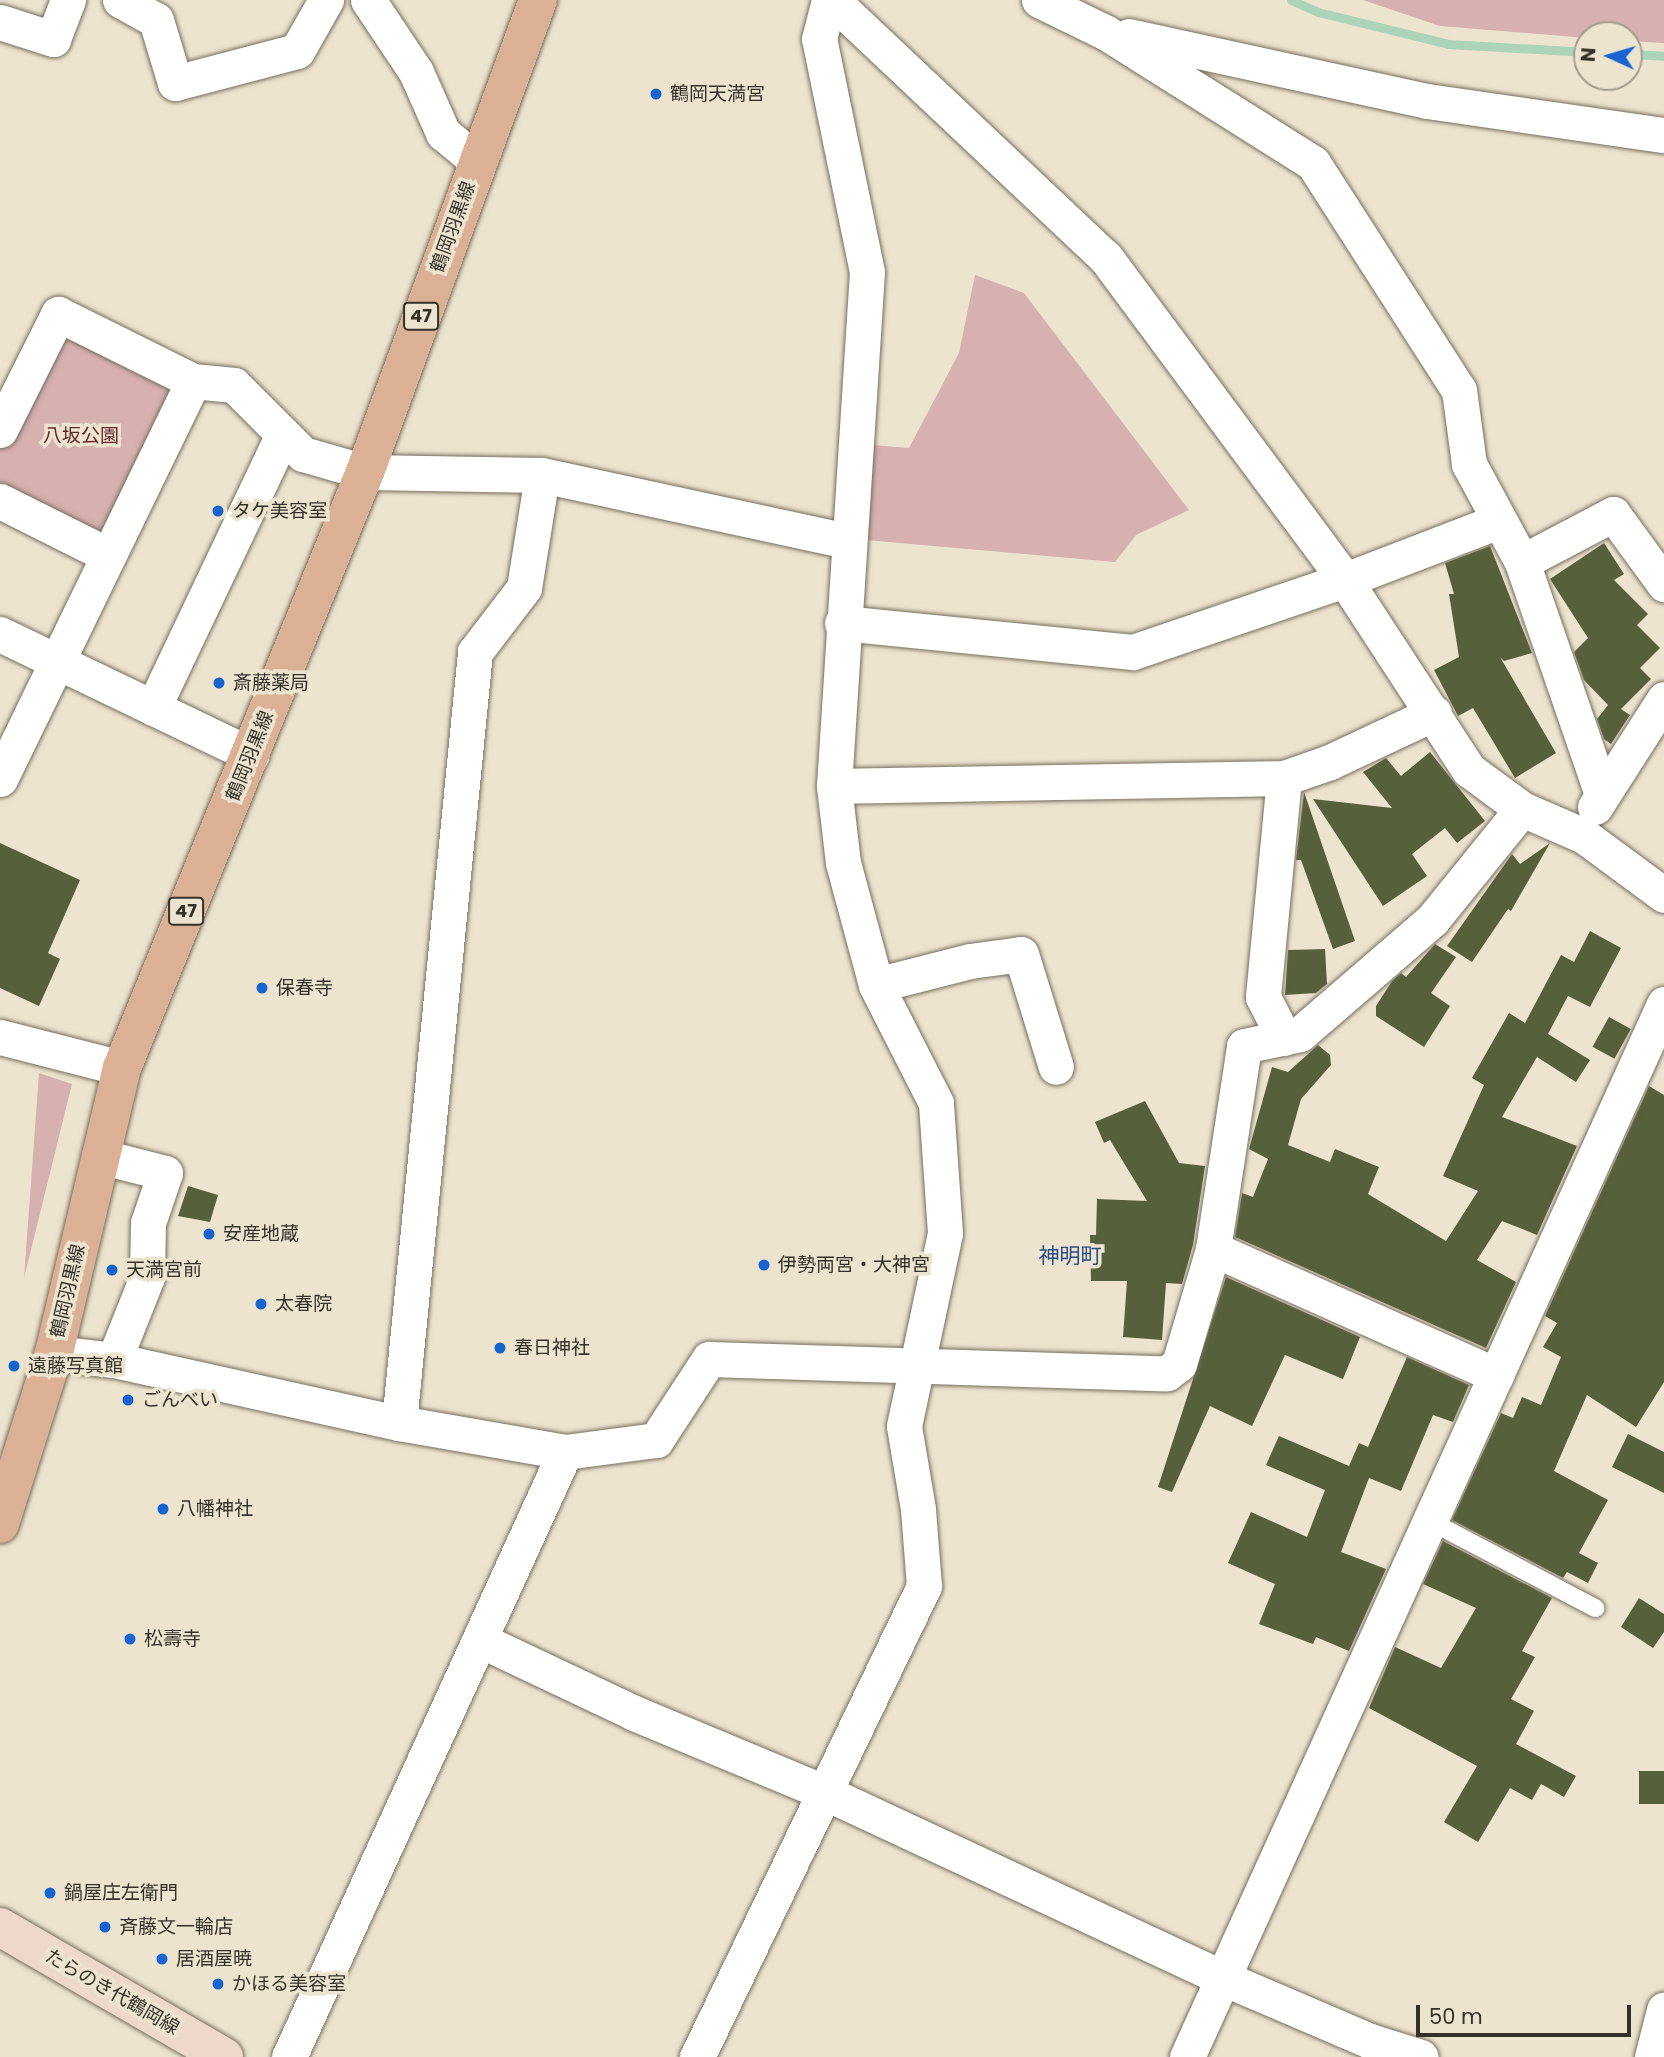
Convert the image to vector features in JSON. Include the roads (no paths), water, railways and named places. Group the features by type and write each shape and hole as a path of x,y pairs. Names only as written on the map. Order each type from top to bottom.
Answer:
{"main road":[{"name":"鶴岡羽黒線","path":"0,1524 54,1353 121,1068 365,472 538,0"},
{"name":"たらのき代鶴岡線","path":"0,1927 224,2057"}],"street":[{"path":"0,22 53,39 68,0"},
{"path":"120,0 156,20 175,83 297,51 326,0"},
{"path":"368,0 416,72 443,133 477,162"},
{"path":"697,2057 924,1586 918,1509 904,1426 945,1233 936,1103 876,985 843,863 834,786 847,541 867,272 820,39 831,0 1106,258 1345,580 1469,770 1522,809 1584,836 1664,895"},
{"path":"1040,0 1105,32 1313,163 1459,390 1469,464 1522,562 1601,792"},
{"path":"1105,32 1427,101 1664,135"},
{"path":"0,430 58,314 193,381 234,385 303,454 365,472 542,475 847,541"},
{"path":"0,779 193,381"},
{"path":"153,708 283,434"},
{"path":"399,1423 475,652 524,588 542,475"},
{"path":"0,501 108,555"},
{"path":"1522,562 1613,514 1664,584"},
{"path":"842,623 1133,652 1345,580 1499,521"},
{"path":"0,634 251,755"},
{"path":"1584,836 1601,792 1664,699"},
{"path":"834,786 1284,778 1330,762 1434,713"},
{"path":"1284,778 1263,997 1284,1038"},
{"path":"54,1353 114,1360 399,1423 565,1452 656,1440 709,1359 919,1362 1167,1373 1179,1364 1213,1248 1244,1046 1300,1034 1433,919 1522,809"},
{"path":"876,985 970,961 1021,954 1056,1068"},
{"path":"1187,2057 1664,1004"},
{"path":"0,1037 121,1068"},
{"path":"99,1156 166,1173 148,1223 147,1277 114,1360"},
{"path":"1213,1248 1496,1375"},
{"path":"289,2057 482,1641 565,1452"},
{"path":"482,1641 634,1713 824,1792 1223,1978 1370,2041 1421,2057"},
{"path":"1652,2057 1664,2010"}],"lane":[{"path":"1430,1521 1595,1608"}],"waterway":[{"path":"1291,0 1318,12 1448,44 1573,51"},
{"path":"1643,55 1664,56"}],"place":[{"name":"鶴岡天満宮","path":"656,94"},
{"name":"タケ美容室","path":"218,511"},
{"name":"斎藤薬局","path":"219,683"},
{"name":"保春寺","path":"262,988"},
{"name":"安産地蔵","path":"209,1234"},
{"name":"伊勢両宮・大神宮","path":"764,1265"},
{"name":"天満宮前","path":"112,1270"},
{"name":"太春院","path":"261,1304"},
{"name":"春日神社","path":"500,1348"},
{"name":"遠藤写真館","path":"14,1366"},
{"name":"ごんべい","path":"128,1400"},
{"name":"八幡神社","path":"163,1509"},
{"name":"松壽寺","path":"130,1639"},
{"name":"鍋屋庄左衛門","path":"50,1893"},
{"name":"斉藤文一輪店","path":"105,1927"},
{"name":"居酒屋暁","path":"162,1959"},
{"name":"かほる美容室","path":"218,1984"}],"district":[{"name":"神明町","path":"1070,1256"}],"park label":[{"name":"八坂公園","path":"81,436"}]}
